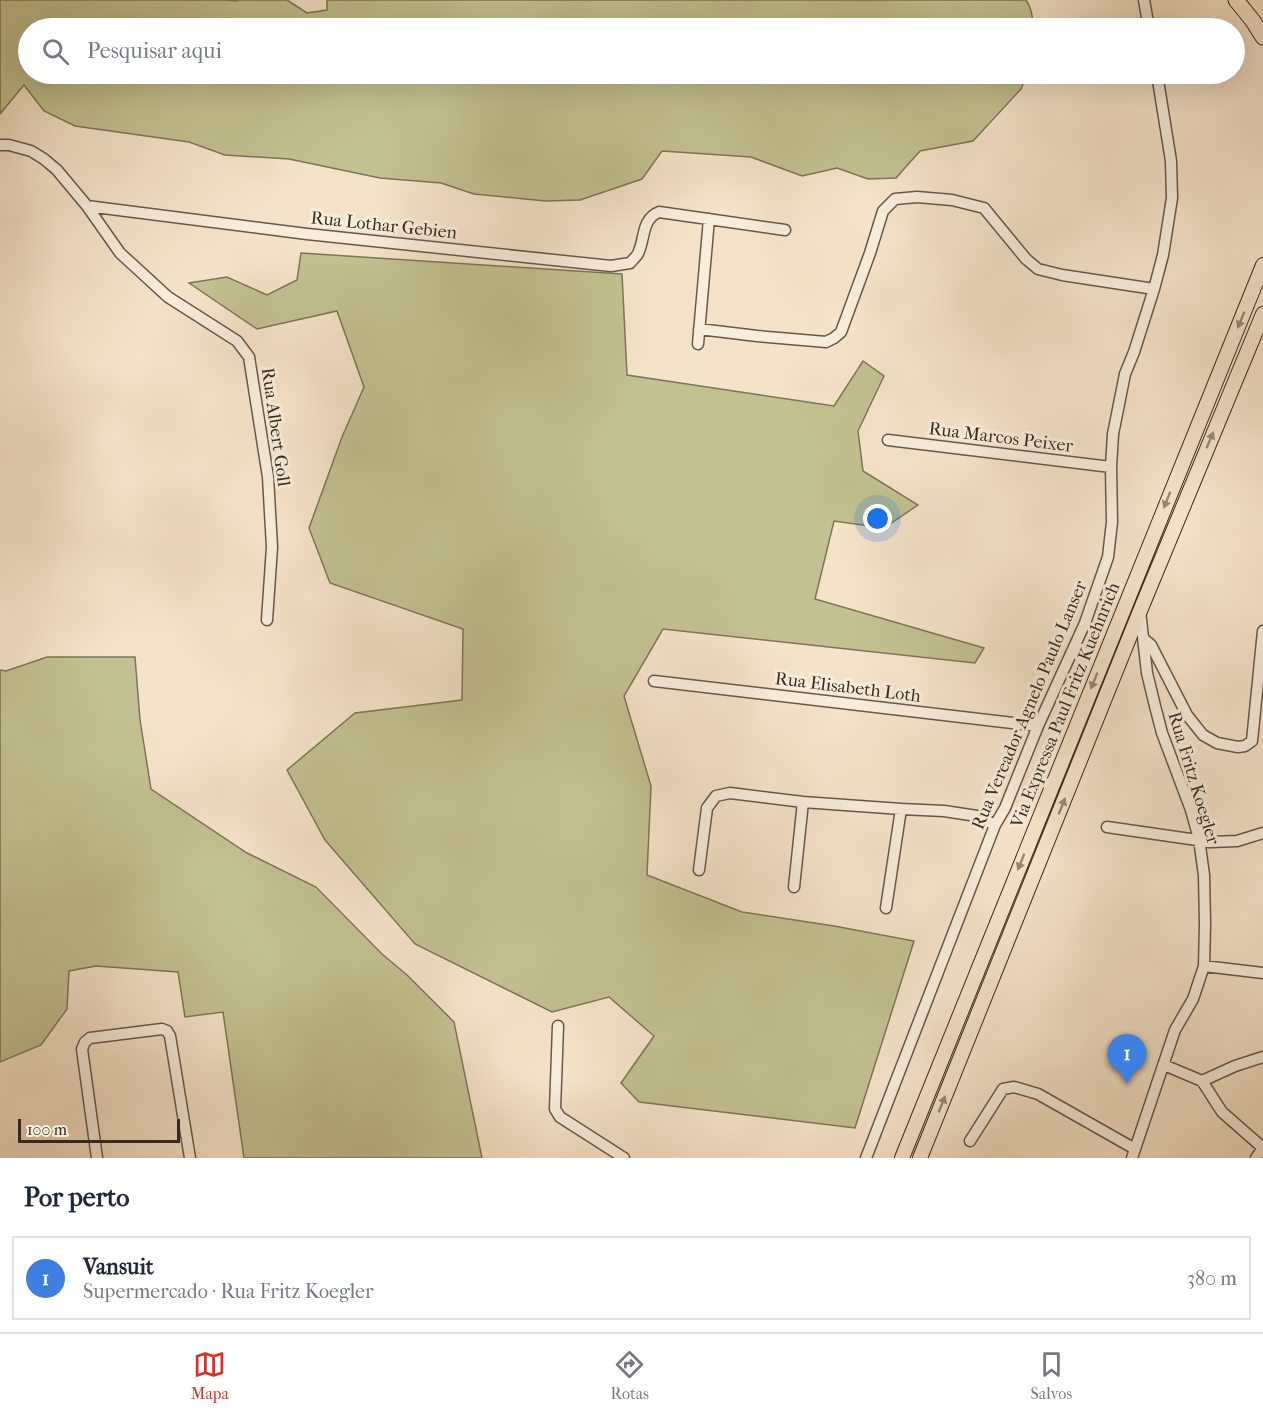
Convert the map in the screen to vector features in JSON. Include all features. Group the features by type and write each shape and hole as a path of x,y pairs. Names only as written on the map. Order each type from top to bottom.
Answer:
{"highway":[{"path":"1236,0 1263,37"}],"main road":[{"name":"Via Expressa Paul Fritz Kuehnrich","path":"902,1156 1263,265"},
{"name":"Via Expressa Paul Fritz Kuehnrich","path":"920,1158 1140,611 1263,314"}],"street":[{"path":"1144,0 1147,18"},
{"name":"Rua Vereador Agnelo Paulo Lanser","path":"866,1158 995,825 1005,808 1038,726 1085,623 1110,546 1113,434 1120,394 1154,289 1163,255 1172,198 1172,161 1159,84"},
{"name":"Rua Albert Goll","path":"0,145 31,151 57,170 87,206 120,253 168,297 237,341 249,357 268,477 272,547 267,620"},
{"path":"699,329 826,342 834,338 841,332 883,211 895,199 917,197 952,200 984,208 1026,259 1038,269 1062,276 1154,289"},
{"name":"Rua Lothar Gebien","path":"87,206 307,234 611,266 630,263 639,254 648,219 659,212 709,219"},
{"path":"698,344 709,219 785,230"},
{"name":"Rua Marcos Peixer","path":"888,440 1111,466"},
{"name":"Rua Fritz Koegler","path":"1134,1153 1175,1030 1193,999 1204,966 1204,875 1199,839 1157,715 1147,673 1140,611"},
{"path":"1144,639 1153,648 1187,715 1203,735 1218,743 1238,747 1245,746 1252,741 1263,631"},
{"name":"Rua Elisabeth Loth","path":"654,681 1038,726"},
{"path":"699,870 707,808 716,796 730,793 803,802 944,811 977,816 995,825"},
{"path":"794,887 803,802"},
{"path":"886,908 901,809"},
{"path":"1107,827 1211,842 1237,841 1263,833"},
{"path":"1204,966 1263,973"},
{"path":"558,1026 555,1109 560,1117 624,1158"},
{"path":"97,1158 82,1049 85,1042 90,1038 162,1029 170,1036 190,1158"},
{"path":"1202,1081 1235,1066 1263,1057"},
{"path":"1164,1065 1202,1081 1222,1112 1263,1148 1256,1158"},
{"path":"970,1141 1003,1089 1014,1088 1038,1094 1134,1153"}],"shaded area":[{"path":"0,0 287,0 307,13 327,10 327,0 1026,0 1032,17 18,18 18,84 1023,84 973,141 920,151 896,178 868,179 837,168 802,176 751,157 662,151 642,179 580,200 545,201 474,194 441,183 380,178 289,159 225,155 189,142 75,126 44,111 24,85 0,114"},
{"path":"301,253 622,274 627,375 834,406 863,361 884,376 858,431 863,471 918,505 884,528 834,521 815,599 984,648 975,663 663,629 624,696 651,786 647,875 742,912 914,941 855,1128 639,1102 621,1083 654,1036 609,997 552,1012 415,944 325,840 287,770 355,713 462,700 463,629 330,583 309,528 342,437 364,387 337,311 257,329 189,283 227,277 267,295 297,280"},
{"path":"47,657 135,657 140,720 151,789 247,853 316,887 454,1022 482,1158 244,1158 223,1012 185,1017 178,972 96,966 69,971 67,1009 41,1045 0,1062 0,670 6,671"}],"place":[{"name":"Vansuit","path":"1127,1084"}]}
